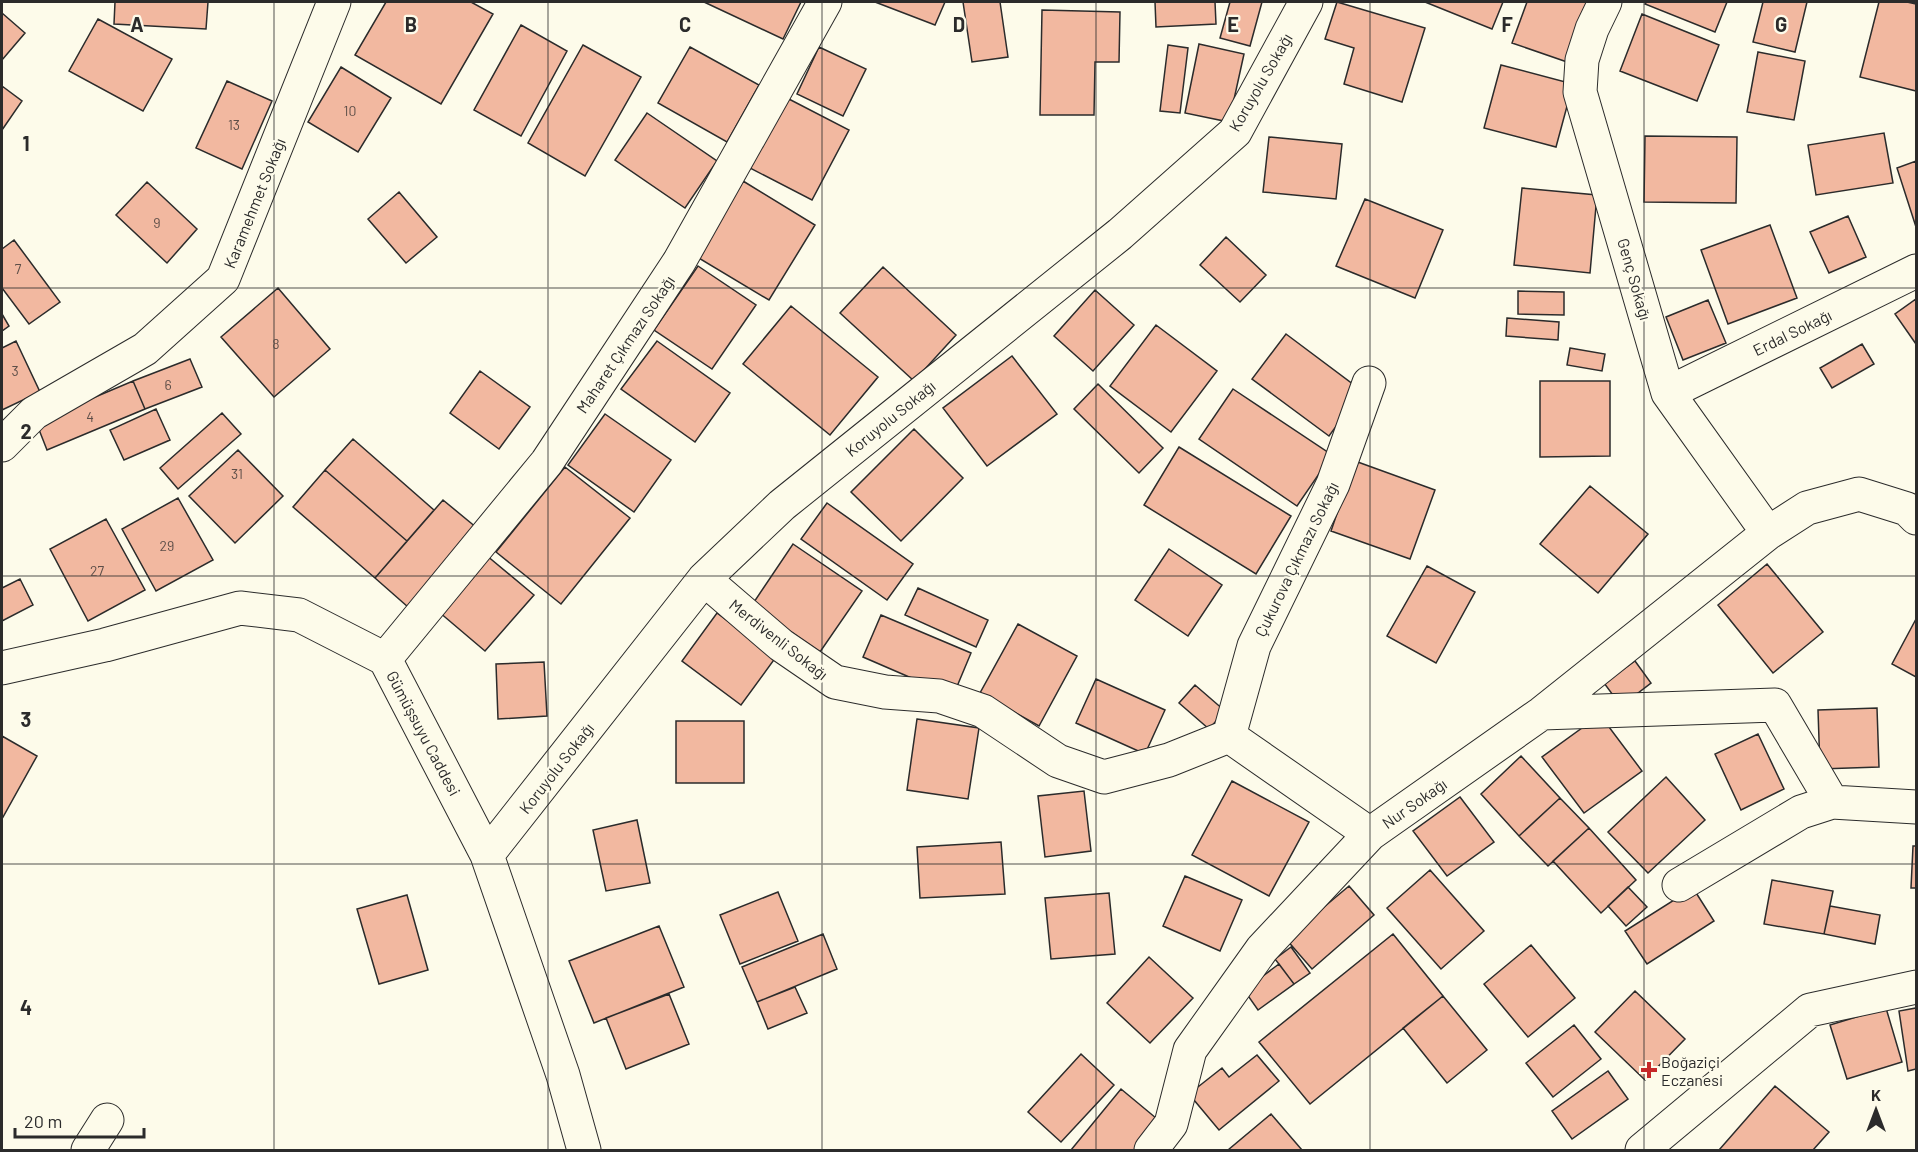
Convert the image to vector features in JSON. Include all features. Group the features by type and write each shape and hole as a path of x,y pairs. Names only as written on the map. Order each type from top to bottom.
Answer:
{"street":[{"name":"Karamehmet Sokağı","path":"2,446 34,413 145,349 224,279 334,2"},
{"name":"Maharet Çıkmazı Sokağı","path":"385,659 547,462 679,262 825,2"},
{"name":"Koruyolu Sokağı","path":"487,855 704,579 782,505 1120,234 1234,132 1306,2"},
{"name":"Genç Sokağı","path":"1605,2 1581,60 1580,92 1668,393 1768,533"},
{"name":"Erdal Sokağı","path":"1668,393 1917,271"},
{"name":"Çukurova Çıkmazı Sokağı","path":"1229,736 1254,646 1333,484 1369,383"},
{"name":"Nur Sokağı","path":"1151,1150 1171,1124 1190,1050 1262,949 1370,834 1542,713 1768,533 1807,508 1859,494 1907,509 1917,518"},
{"name":"Merdivenli Sokağı","path":"704,579 781,645 835,682 885,692 939,696 961,703 983,711 1058,761 1104,777 1169,760 1229,736"},
{"name":"Gümüşsuyu Caddesi","path":"2,668 105,645 240,608 299,615 385,659 487,855 563,1075 584,1150"},
{"path":"1542,713 1775,705 1832,802"},
{"path":"1229,736 1370,834"},
{"path":"1678,885 1801,812 1832,802 1917,807"},
{"path":"1642,1150 1810,1010 1917,987"},
{"path":"88,1150 107,1120"}],"building":[{"path":"115,2 208,2 206,29 114,24"},
{"path":"386,2 471,2 493,14 441,104 355,55"},
{"path":"704,2 801,2 783,39"},
{"path":"875,2 945,2 935,25"},
{"path":"963,2 1000,2 1008,57 972,62"},
{"path":"1155,2 1215,2 1216,24 1156,27"},
{"path":"1230,2 1262,2 1250,46 1220,38"},
{"path":"1337,2 1425,28 1402,102 1344,84 1354,48 1325,39"},
{"path":"1425,2 1503,2 1492,29"},
{"path":"1527,2 1591,2 1570,63 1512,43"},
{"path":"1647,2 1727,2 1715,32 1645,4"},
{"path":"1763,2 1807,2 1795,52 1753,42"},
{"path":"1879,2 1916,4 1916,91 1860,77"},
{"path":"1042,10 1120,12 1119,62 1095,62 1094,115 1040,115"},
{"path":"2,13 25,33 2,60"},
{"path":"1642,14 1719,45 1697,101 1620,71"},
{"path":"98,19 172,59 143,111 69,71"},
{"path":"521,25 567,51 521,136 474,110"},
{"path":"1199,44 1244,54 1229,122 1185,113"},
{"path":"583,45 641,77 585,176 528,143"},
{"path":"1168,45 1188,48 1180,113 1160,111"},
{"path":"690,47 759,85 727,142 658,103"},
{"path":"819,47 866,69 843,116 797,94"},
{"path":"1758,52 1805,61 1794,120 1747,112"},
{"path":"1501,65 1573,84 1556,147 1484,128"},
{"path":"341,67 391,98 358,152 308,122"},
{"path":"227,81 272,101 242,169 196,148"},
{"path":"2,86 22,101 2,130"},
{"path":"785,97 849,130 812,200 748,167"},
{"path":"647,113 717,161 685,208 615,160"},
{"path":"1884,133 1893,183 1816,195 1808,145"},
{"path":"1645,136 1737,137 1736,203 1644,202"},
{"path":"1269,137 1342,144 1336,199 1263,192"},
{"path":"1916,161 1916,227 1897,168"},
{"path":"743,181 815,225 769,300 697,257"},
{"path":"147,182 197,229 167,263 116,215"},
{"path":"1522,188 1597,195 1590,273 1514,265"},
{"path":"399,192 437,237 406,263 368,219"},
{"path":"1365,199 1443,230 1415,298 1336,266"},
{"path":"1848,216 1866,257 1829,273 1810,232"},
{"path":"1770,225 1797,298 1728,324 1701,250"},
{"path":"1226,237 1266,275 1240,302 1200,265"},
{"path":"14,240 60,302 29,324 2,288 2,249"},
{"path":"698,266 756,305 712,369 654,330"},
{"path":"883,267 956,335 914,381 840,313"},
{"path":"278,288 330,349 274,397 221,337"},
{"path":"1095,290 1134,325 1093,371 1054,336"},
{"path":"1518,291 1564,292 1564,315 1518,314"},
{"path":"1916,299 1916,344 1895,314"},
{"path":"1708,300 1726,343 1683,360 1666,317"},
{"path":"791,306 878,377 830,435 743,364"},
{"path":"2,314 9,326 2,331"},
{"path":"1507,318 1559,322 1558,340 1506,336"},
{"path":"1156,325 1217,371 1171,432 1110,386"},
{"path":"1286,334 1362,391 1329,436 1252,379"},
{"path":"16,341 40,392 2,410 2,348"},
{"path":"657,341 730,393 695,442 621,389"},
{"path":"1862,344 1874,364 1832,388 1820,368"},
{"path":"1570,348 1605,354 1602,371 1567,365"},
{"path":"1012,356 1057,414 987,466 943,408"},
{"path":"190,359 202,387 145,409 133,381"},
{"path":"480,371 530,407 499,449 450,413"},
{"path":"133,381 145,409 47,450 36,422"},
{"path":"1540,381 1610,381 1610,456 1540,457"},
{"path":"1098,384 1163,448 1139,473 1074,409"},
{"path":"1233,389 1332,455 1297,506 1199,439"},
{"path":"156,409 170,440 124,460 110,430"},
{"path":"222,413 241,434 178,489 160,468"},
{"path":"605,414 671,460 634,512 568,465"},
{"path":"914,429 963,478 901,541 851,492"},
{"path":"353,439 434,510 407,541 325,470"},
{"path":"1179,447 1291,516 1256,574 1144,505"},
{"path":"238,450 283,496 235,543 189,496"},
{"path":"1355,461 1435,490 1410,559 1331,531"},
{"path":"565,467 630,518 561,604 496,552"},
{"path":"325,470 407,541 375,578 293,507"},
{"path":"1590,486 1648,534 1598,593 1540,544"},
{"path":"178,498 213,560 156,591 122,529"},
{"path":"443,500 477,528 408,607 375,578"},
{"path":"827,503 913,564 887,600 801,539"},
{"path":"106,519 145,590 88,621 50,549"},
{"path":"793,544 862,591 820,652 752,605"},
{"path":"1169,549 1222,585 1188,636 1135,600"},
{"path":"486,555 534,595 485,651 439,612"},
{"path":"1767,564 1823,632 1773,673 1718,605"},
{"path":"1427,566 1475,592 1436,663 1387,636"},
{"path":"20,579 33,605 2,621 2,588"},
{"path":"918,588 988,620 976,647 905,615"},
{"path":"717,613 776,657 741,705 682,661"},
{"path":"881,615 971,653 953,696 863,657"},
{"path":"1916,619 1916,677 1892,664"},
{"path":"1018,624 1077,656 1039,726 980,693"},
{"path":"1635,661 1651,683 1621,706 1604,683"},
{"path":"544,662 547,716 498,719 496,664"},
{"path":"1096,679 1165,710 1145,754 1076,723"},
{"path":"1195,685 1225,711 1209,729 1179,703"},
{"path":"1877,708 1879,767 1820,769 1818,710"},
{"path":"1600,715 1642,771 1584,813 1542,757"},
{"path":"917,719 979,728 968,799 907,790"},
{"path":"676,721 744,721 744,783 676,783"},
{"path":"1758,734 1784,789 1741,810 1715,754"},
{"path":"2,736 37,756 3,817 2,816"},
{"path":"1521,756 1560,798 1519,836 1481,794"},
{"path":"1666,777 1705,820 1648,873 1608,832"},
{"path":"1232,781 1309,822 1269,896 1192,855"},
{"path":"1084,791 1091,851 1045,857 1038,796"},
{"path":"1460,797 1494,842 1447,876 1413,831"},
{"path":"1560,798 1589,828 1548,866 1519,836"},
{"path":"637,820 650,883 606,891 593,830"},
{"path":"1589,828 1636,880 1601,913 1553,861"},
{"path":"1001,842 1005,894 920,898 917,847"},
{"path":"1913,846 1916,846 1916,888 1911,888"},
{"path":"1430,870 1484,931 1441,969 1387,908"},
{"path":"1185,876 1242,900 1220,951 1163,926"},
{"path":"1772,880 1833,891 1824,934 1764,924"},
{"path":"1349,886 1374,915 1312,969 1286,939"},
{"path":"1628,887 1647,907 1626,926 1608,906"},
{"path":"1693,888 1714,921 1647,964 1625,931"},
{"path":"778,892 798,941 740,964 720,915"},
{"path":"1109,893 1115,954 1051,959 1045,898"},
{"path":"407,895 428,970 379,984 357,909"},
{"path":"1830,906 1880,915 1875,944 1824,934"},
{"path":"659,926 684,987 594,1023 569,961"},
{"path":"823,934 837,969 757,1002 742,967"},
{"path":"1393,934 1443,996 1310,1104 1259,1042"},
{"path":"1531,945 1575,998 1528,1037 1484,984"},
{"path":"1291,947 1310,973 1294,984 1275,959"},
{"path":"1149,957 1193,998 1150,1043 1107,1003"},
{"path":"1279,964 1294,984 1258,1010 1244,990"},
{"path":"795,987 807,1013 768,1029 757,1002"},
{"path":"1635,991 1685,1039 1645,1080 1595,1032"},
{"path":"669,994 689,1044 626,1069 606,1018"},
{"path":"1443,996 1487,1050 1447,1083 1403,1028"},
{"path":"1886,1008 1902,1062 1847,1079 1830,1025"},
{"path":"1916,1008 1916,1069 1908,1071 1899,1011"},
{"path":"1574,1025 1601,1059 1553,1097 1526,1063"},
{"path":"1081,1054 1114,1085 1061,1142 1028,1112"},
{"path":"1257,1055 1279,1081 1219,1130 1189,1094 1222,1068 1229,1077"},
{"path":"1608,1071 1628,1099 1572,1139 1552,1111"},
{"path":"1775,1086 1829,1132 1813,1150 1719,1150"},
{"path":"1121,1089 1162,1123 1140,1150 1071,1150"},
{"path":"1271,1114 1302,1150 1228,1150"}],"place":[{"name":"Boğaziçi Eczanesi","path":"1649,1070"}]}
